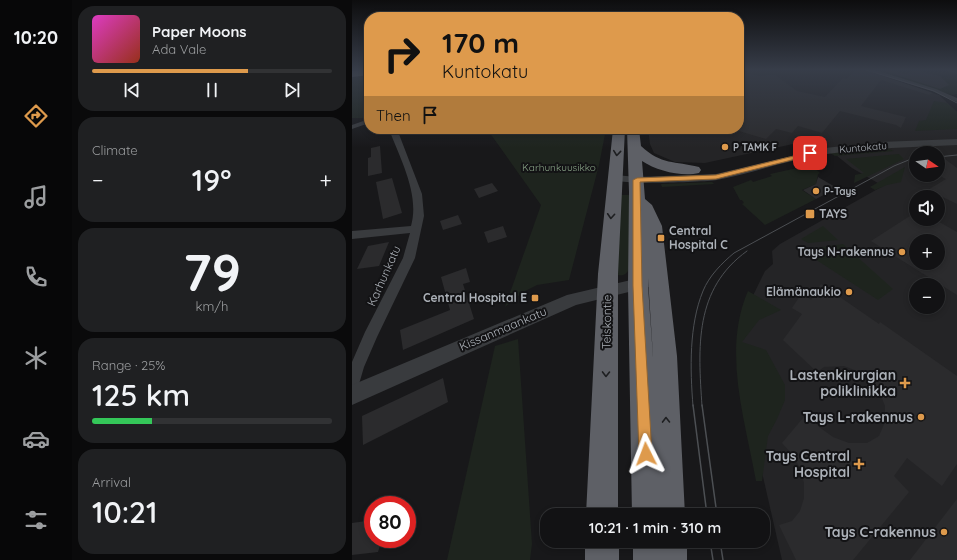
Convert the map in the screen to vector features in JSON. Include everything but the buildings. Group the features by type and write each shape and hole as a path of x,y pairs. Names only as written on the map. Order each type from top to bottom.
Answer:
{"highway":[{"name":"Teiskontie","path":"602,508 607,293 619,134"},
{"path":"634,134 638,202 648,282 665,356 669,508"},
{"path":"635,148 647,160 655,164 694,170"},
{"path":"648,282 648,508"},
{"path":"602,548 602,560"},
{"path":"650,548 650,560"},
{"path":"670,548 670,560"}],"street":[{"path":"946,95 957,100"},
{"path":"950,97 957,107"},
{"path":"352,127 364,123"},
{"name":"Karhunkatu","path":"352,386 357,367 370,336 409,258 419,216 417,194 394,134"},
{"name":"Kuntokatu","path":"636,177 724,165 787,150 836,142 892,137 957,136"},
{"name":"Kuntokatu","path":"615,178 716,177 796,156 837,149 886,144 957,142"},
{"path":"352,235 415,229"},
{"name":"Kissanmaankatu","path":"352,395 573,299 607,293 648,282"}],"shaded area":[{"name":"Tays Central Hospital","path":"744,95 939,95 957,112 957,560 782,560 738,367 743,316 765,271 773,264 772,251 780,244 883,186 852,168 816,139 705,163 675,162 654,153 650,144 649,134 744,134"}],"green space":[{"path":"352,95 364,95 364,117 352,118"},
{"path":"934,101 947,103 957,112 957,129 915,131 919,121 926,120"},
{"name":"Karhunkuusikko","path":"491,134 605,134 599,165 569,280 537,285 523,292 505,307 541,205"},
{"path":"884,147 894,151 835,156 830,153"},
{"path":"899,154 904,159 854,183 855,175 864,173 846,159"},
{"path":"811,165 820,173 818,174 816,184 802,190 816,199 765,225 742,204 744,203 740,200 733,187 751,180 753,182 772,176 770,174"},
{"path":"905,167 901,182 887,185 875,190 870,187"},
{"path":"712,182 714,184 662,187 661,184"},
{"path":"619,195 631,195 629,269 624,275 617,275"},
{"path":"823,226 838,240 808,243 801,239"},
{"path":"843,244 893,289 878,300 801,250"},
{"path":"748,291 781,310 759,320 742,342 766,350 785,385 785,400 768,436 762,481 756,481 738,385 736,361 740,314"},
{"path":"518,339 532,544 530,560 447,560 495,346"}],"tram line":[{"path":"942,95 957,103"},
{"path":"945,156 957,155"},
{"path":"693,406 691,362 695,318 703,291 716,270 734,253 894,166 909,160"},
{"path":"702,406 700,362 701,341 703,321 708,301 717,283 730,266 747,251"},
{"path":"693,405 706,508"},
{"path":"702,405 716,508"},
{"path":"711,548 713,560"},
{"path":"721,548 723,560"}],"place":[{"name":"P TAMK F","path":"725,147"},
{"name":"P-Tays","path":"816,191"},
{"name":"TAYS","path":"810,214"},
{"name":"Central Hospital C","path":"661,238"},
{"name":"Tays N-rakennus","path":"902,252"},
{"name":"Elämänaukio","path":"849,292"},
{"name":"Central Hospital E","path":"535,298"},
{"name":"Lastenkirurgian poliklinikka","path":"905,383"},
{"name":"Tays L-rakennus","path":"921,417"},
{"name":"Tays Central Hospital","path":"859,464"},
{"name":"Tays C-rakennus","path":"944,532"}],"route":[{"path":"646,454 638,286 637,180 716,177 810,153"}]}
